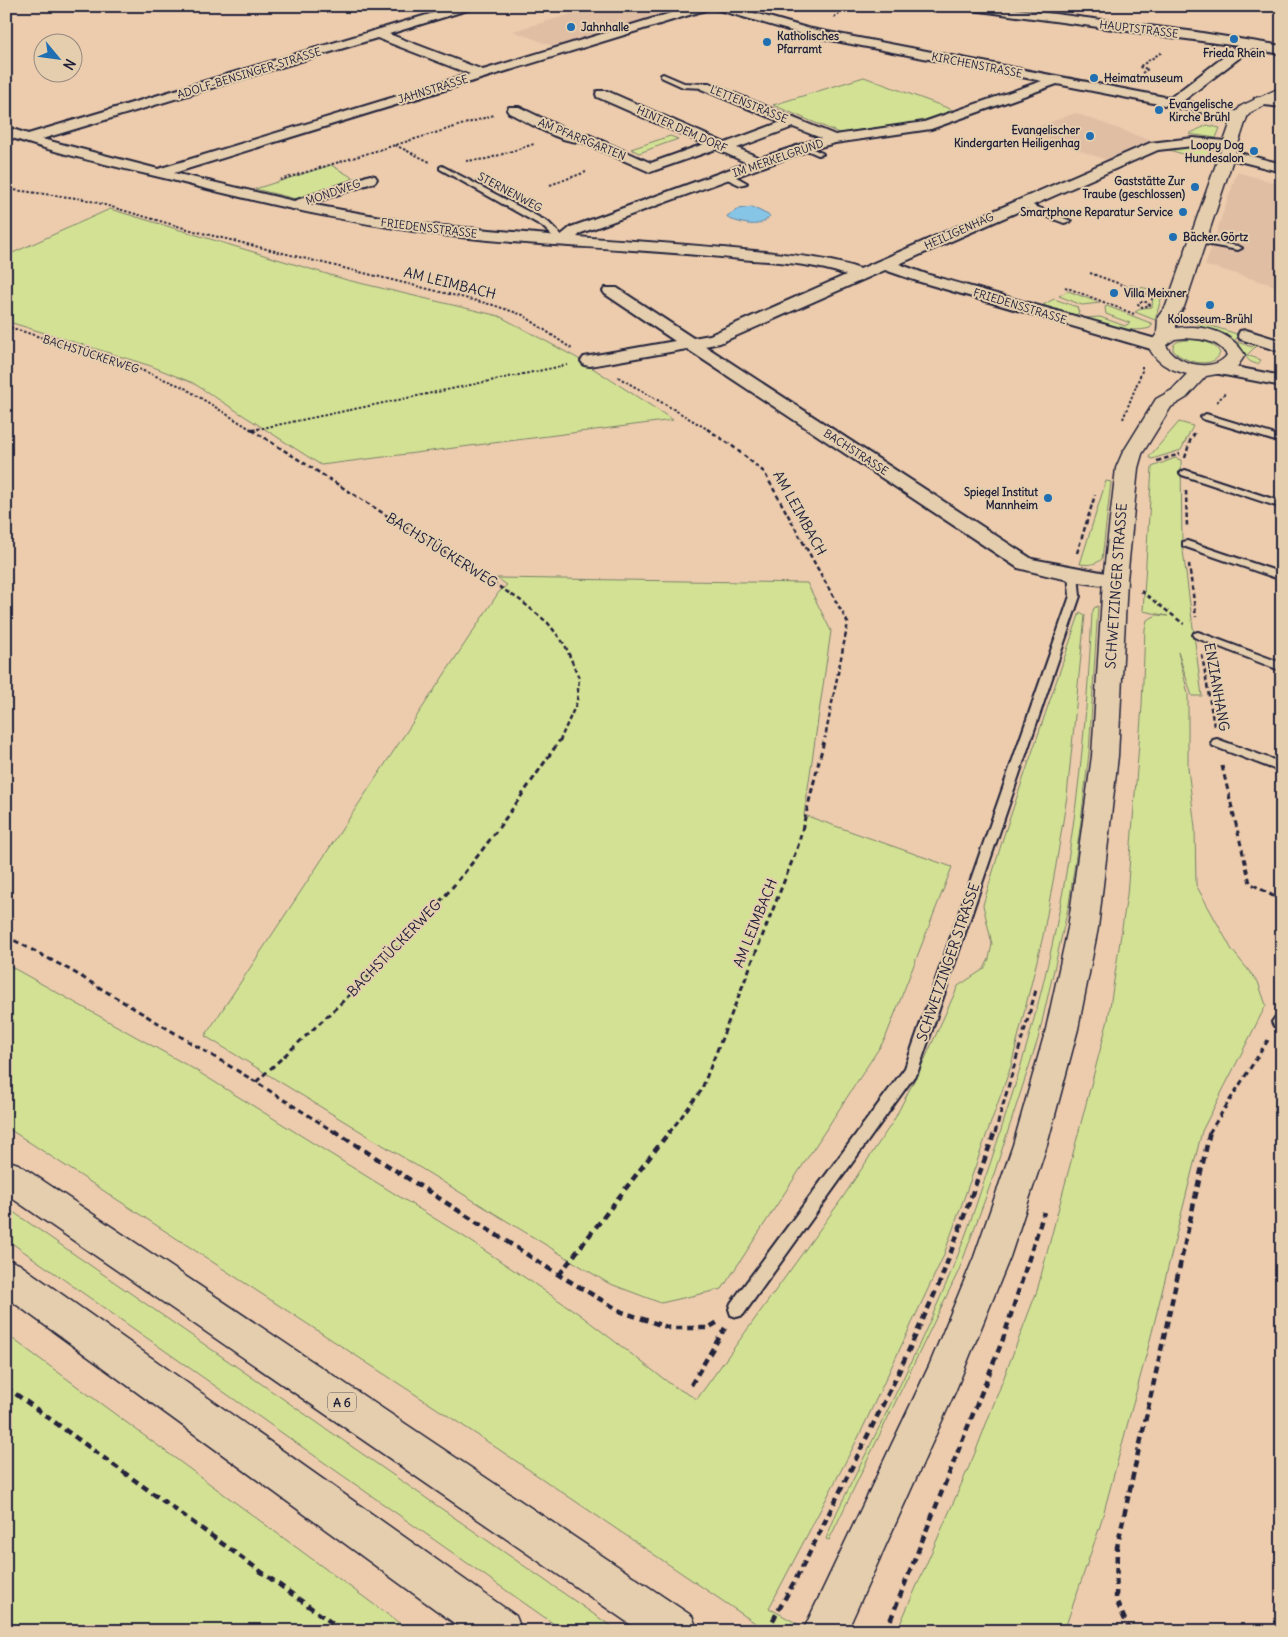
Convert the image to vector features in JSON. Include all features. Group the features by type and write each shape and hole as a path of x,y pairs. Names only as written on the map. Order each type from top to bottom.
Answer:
{"main road":[{"path":"1166,328 1219,339 1227,344 1236,355 1219,366 1190,369 1169,362 1160,354 1166,328 1199,241 1240,116 1246,109 1282,91"},
{"path":"1166,328 1184,322 1197,333"},
{"name":"SCHWETZINGER STRASSE","path":"1164,403 1159,397 1166,380 1169,362"},
{"name":"SCHWETZINGER STRASSE","path":"824,1631 846,1588 942,1379 992,1257 1030,1145 1057,1047 1083,928 1105,756 1115,580 1127,468 1132,454 1164,403 1173,400 1188,382 1219,366"},
{"name":"A 6","path":"6,1174 677,1631"},
{"path":"6,1276 501,1631"}],"street":[{"name":"ADOLF-BENSINGER-STRASSE","path":"28,139 470,6"},
{"name":"JAHNSTRASSE","path":"158,173 707,6"},
{"name":"KIRCHENSTRASSE","path":"716,6 805,31 1240,116"},
{"name":"HAUPTSTRASSE","path":"965,6 1174,33 1282,50"},
{"path":"378,34 481,74"},
{"path":"1174,102 1249,44"},
{"name":"IM MERKELGRUND","path":"563,241 576,230 804,148 834,139 926,126 1057,80"},
{"name":"LETTENSTRASSE","path":"704,86 834,139"},
{"name":"HINTER DEM DORF","path":"602,94 761,164"},
{"path":"1260,101 1282,104"},
{"name":"AM PFARRGARTEN","path":"514,110 566,135 574,138 584,138 650,168 721,146"},
{"path":"721,146 794,122"},
{"name":"FRIEDENSSTRASSE","path":"6,131 28,139 158,173 296,206 370,221 451,232 715,251 847,269 860,275"},
{"name":"HEILIGENHAG","path":"691,343 714,339 739,329 1155,146 1195,140 1282,168"},
{"name":"MONDWEG","path":"296,206 304,201 370,179"},
{"name":"FRIEDENSSTRASSE","path":"884,264 923,278 1166,328"},
{"name":"BACHSTRASSE","path":"611,291 1025,564 1115,580"},
{"path":"1246,335 1282,347"},
{"path":"590,360 691,343"},
{"path":"1219,366 1282,380"}],"lane":[{"name":"LETTENSTRASSE","path":"662,76 683,85 704,86"},
{"path":"804,148 820,154"},
{"name":"STERNENWEG","path":"442,168 545,224 563,241"},
{"path":"728,176 743,183"},
{"path":"1022,204 1066,221"},
{"path":"1199,241 1238,248"},
{"path":"1206,417 1282,440"},
{"path":"1185,474 1282,505"},
{"path":"1187,544 1282,577"},
{"name":"SCHWETZINGER STRASSE","path":"737,1309 911,1071 1075,596 1073,574"},
{"path":"1198,635 1282,666"},
{"path":"1217,743 1282,768"}],"path":[{"path":"898,6 930,10 916,6"},
{"path":"1142,73 1148,69 1139,67 1164,52 1174,33"},
{"path":"244,194 252,189 514,110"},
{"path":"395,145 442,168"},
{"path":"487,159 530,146"},
{"path":"550,185 586,172"},
{"name":"AM LEIMBACH","path":"6,189 84,199 198,232 493,305 523,315 590,360 712,433 753,461 764,472 848,624 828,725 798,846 701,1091 559,1275"},
{"path":"1090,273 1150,295 1152,299 1148,303 1140,302 1138,304 1141,306 1131,313"},
{"path":"1065,288 1107,302 1166,328"},
{"name":"BACHSTÜCKERWEG","path":"6,326 136,368 183,386 520,600 548,623 565,645 579,678 577,702 563,734 504,822 450,890 370,976 256,1082"},
{"path":"252,430 590,360"},
{"name":"ENZIANHANG","path":"1197,429 1185,454 1187,544 1198,635 1217,743 1250,883 1282,901"},
{"path":"1140,590 1198,635"},
{"path":"6,936 72,971 256,1082 559,1275 622,1312 670,1328 708,1328 737,1309"},
{"path":"767,1631 804,1564 896,1378 940,1282 997,1126 1017,1063 1036,989"},
{"path":"1130,1631 1116,1600 1117,1546 1209,1133 1280,1021"},
{"path":"691,1385 737,1309"},
{"path":"6,1387 343,1631"},
{"path":"886,1631 892,1619"}],"shaded area":[{"path":"598,6 692,6 555,47 513,31"},
{"name":"Evangelischer Kindergarten Heiligenhag","path":"1075,113 1155,142 1109,161 1026,131"},
{"path":"1237,172 1282,185 1282,288 1205,266"}],"green space":[{"path":"864,77 953,110 919,122 839,133 773,105"},
{"path":"1207,125 1220,128 1216,138 1189,134"},
{"path":"670,136 678,139 639,153 631,149"},
{"path":"1188,143 1212,147 1207,161 1166,149"},
{"path":"331,165 355,179 351,184 300,200 255,189"},
{"path":"110,209 347,280 499,316 577,358 673,420 321,465 193,383 151,366 6,321 6,256"},
{"path":"1130,285 1163,292 1155,320 1135,312 1142,308 1152,307 1153,296"},
{"path":"1068,291 1100,303 1082,305 1059,296"},
{"path":"1054,299 1077,307 1079,313 1075,315 1043,305"},
{"path":"1107,306 1153,324 1150,328 1134,330 1117,328 1085,318 1100,317 1125,326 1130,323 1106,314 1105,307"},
{"path":"1199,322 1240,335 1234,341 1252,347 1258,341 1275,347 1272,350 1257,345 1247,355 1261,360 1258,364 1253,363 1248,360 1242,349 1235,342 1196,323"},
{"path":"1186,340 1210,343 1220,353 1211,362 1190,361 1173,350 1175,344"},
{"path":"1179,422 1193,426 1181,450 1152,459 1149,457"},
{"path":"1175,458 1181,460 1182,543 1202,696 1192,696 1178,652 1188,694 1188,768 1195,828 1196,885 1232,950 1258,982 1266,1005 1202,1131 1148,1348 1100,1526 1064,1631 897,1631 975,1453 1037,1291 1108,1020 1127,895 1142,706 1145,629 1147,620 1157,615 1168,616 1143,611 1152,467"},
{"path":"1106,481 1111,482 1102,559 1091,564 1080,564"},
{"path":"497,578 807,583 831,631 804,815 952,867 885,1039 722,1289 661,1303 608,1283 205,1036 499,592 507,585"},
{"path":"1098,606 1089,753 1081,821 1069,904 1038,1039 991,1183 959,1270 829,1540 826,1539 837,1512 885,1417 958,1255 1014,1090 1052,946 1066,873 1083,744 1092,614 1094,608"},
{"path":"1080,612 1085,615 1067,796 1043,936 1011,1066 943,1257 858,1438 769,1608 810,1631 767,1631 482,1438 6,1127 6,964 192,1068 466,1238 579,1314 673,1386 697,1399 841,1200 894,1120 924,1061 958,986 984,969 989,959 992,944 983,905 1004,835"},
{"path":"6,1207 618,1631 564,1631 6,1239"},
{"path":"6,1334 410,1631 6,1631"}],"water":[{"path":"752,207 770,216 761,223 751,224 729,219 727,216 738,209"}],"place":[{"name":"Jahnhalle","path":"571,27"},
{"name":"Frieda Rhein","path":"1234,39"},
{"name":"Katholisches Pfarramt","path":"767,42"},
{"name":"Heimatmuseum","path":"1094,78"},
{"name":"Evangelische Kirche Brühl","path":"1159,110"},
{"name":"Evangelischer Kindergarten Heiligenhag","path":"1090,136"},
{"name":"Loopy Dog Hundesalon","path":"1254,151"},
{"name":"Gaststätte Zur Traube (geschlossen)","path":"1195,187"},
{"name":"Smartphone Reparatur Service","path":"1183,212"},
{"name":"Bäcker Görtz","path":"1173,237"},
{"name":"Villa Meixner","path":"1114,293"},
{"name":"Kolosseum-Brühl","path":"1210,305"},
{"name":"Spiegel Institut Mannheim","path":"1048,498"}]}
